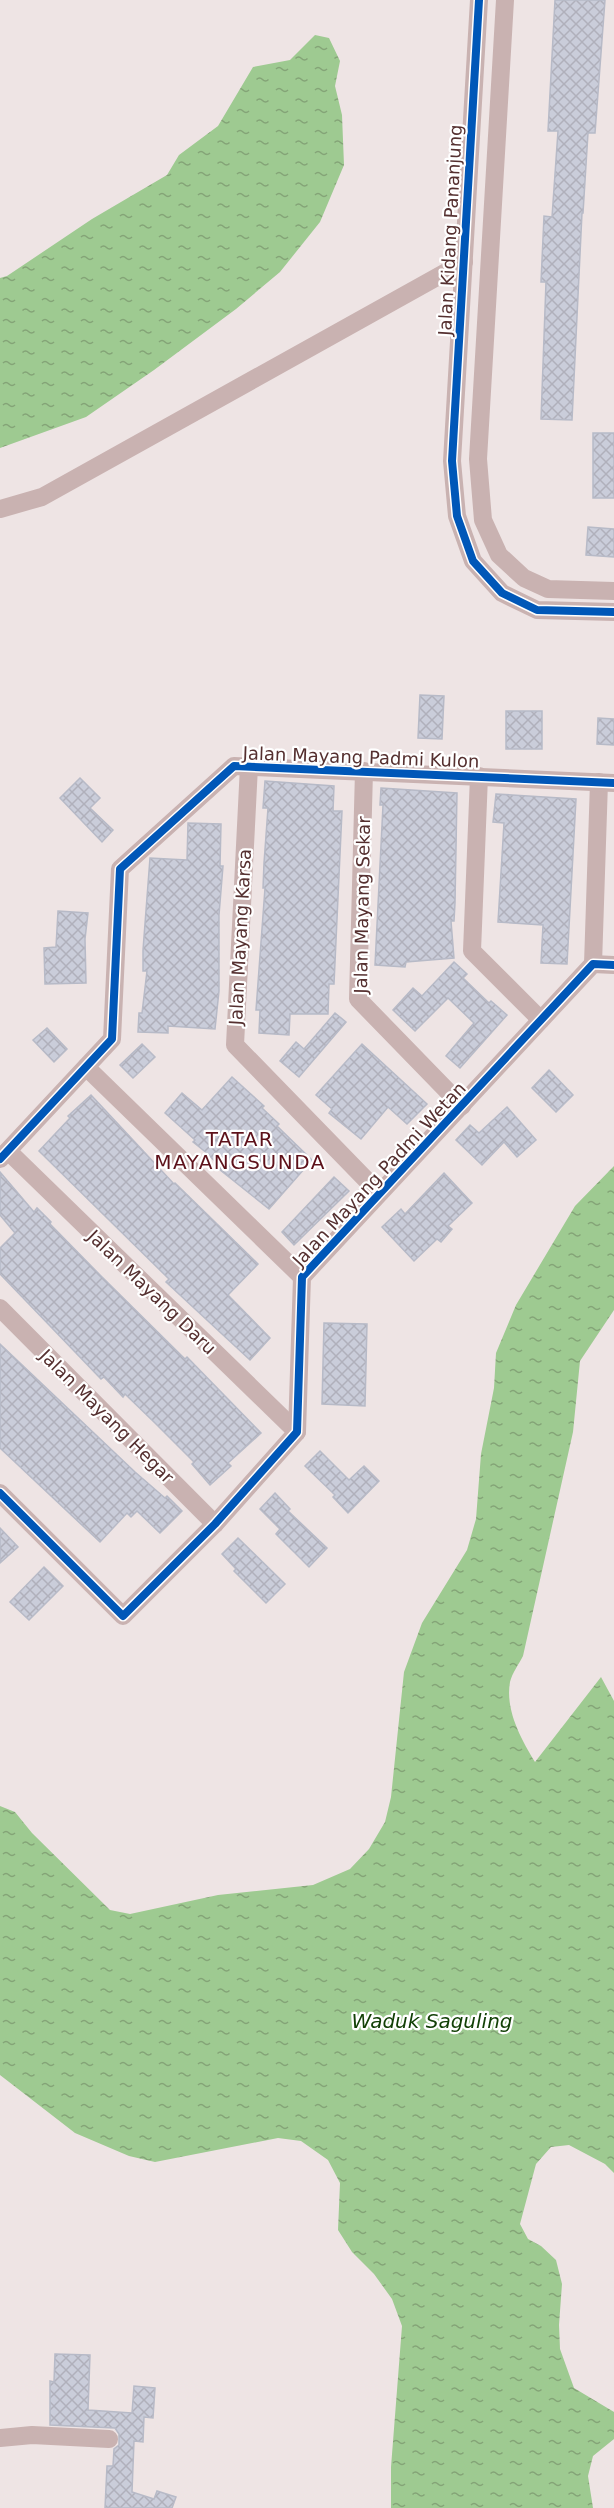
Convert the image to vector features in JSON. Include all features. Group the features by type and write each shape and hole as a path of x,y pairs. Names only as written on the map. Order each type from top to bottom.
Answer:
{"street":[{"name":"Jalan Kidang Pananjung","path":"478,0 452,461 457,516 473,561 502,593 537,610 614,612"},
{"path":"505,0 477,459 483,520 499,555 524,578 548,589 614,591"},
{"path":"0,509 42,497 464,262"},
{"path":"454,435 479,436"},
{"name":"Jalan Mayang Padmi Kulon","path":"4,1155 112,1039 120,869 234,766 607,782"},
{"name":"Jalan Mayang Karsa","path":"249,766 235,1045 380,1193"},
{"name":"Jalan Mayang Sekar","path":"364,771 358,999 462,1106"},
{"path":"479,776 472,951 541,1020"},
{"path":"607,782 593,964 614,965"},
{"name":"Jalan Mayang Padmi Wetan","path":"297,1432 302,1276 593,964"},
{"path":"86,1067 302,1276"},
{"name":"Jalan Mayang Daru","path":"4,1155 297,1432"},
{"name":"Jalan Mayang Hegar","path":"0,1308 215,1524"},
{"path":"0,1493 123,1616 215,1524 297,1432"},
{"path":"0,2438 32,2435 110,2439"}],"water":[{"path":"315,35 329,38 340,61 335,86 342,115 344,165 320,222 280,272 236,309 154,370 86,417 0,448 0,278 7,276 92,219 167,175 179,155 218,126 253,67 290,60"},
{"name":"Waduk Saguling","path":"614,1166 614,1310 580,1361 573,1432 523,1656 511,1679 509,1693 515,1724 535,1762 601,1677 614,1701 614,2173 605,2164 569,2145 551,2147 536,2164 520,2224 528,2239 541,2246 556,2260 562,2284 560,2349 574,2388 614,2412 614,2439 593,2456 588,2476 593,2508 391,2508 391,2467 402,2326 392,2299 374,2274 352,2252 338,2230 340,2183 328,2160 301,2141 278,2138 155,2162 129,2156 75,2133 0,2075 0,1806 15,1812 32,1833 110,1910 130,1914 218,1895 313,1885 350,1869 369,1849 385,1822 391,1797 404,1672 422,1623 467,1550 476,1519 481,1454 494,1388 496,1353 516,1305 575,1206"}],"building":[{"path":"555,0 605,0 595,133 588,133 572,420 541,419 546,282 541,282 544,216 552,217 558,131 548,131"},
{"path":"593,433 614,433 614,498 593,498"},
{"path":"588,527 614,529 614,557 586,555"},
{"path":"420,695 444,696 442,739 418,738"},
{"path":"506,711 542,711 542,749 506,749"},
{"path":"598,718 614,719 614,745 597,744"},
{"path":"80,778 100,798 90,808 113,830 102,842 60,798"},
{"path":"265,781 334,786 333,811 342,811 334,984 329,984 328,1014 290,1014 289,1035 259,1033 260,1010 256,1010 265,888 263,888 268,808 263,808"},
{"path":"381,788 457,793 455,903 454,921 451,921 454,958 406,962 405,967 375,965 383,805 380,805"},
{"path":"496,794 576,799 567,964 541,963 543,925 498,922 504,823 493,822"},
{"path":"188,823 221,824 220,866 223,866 219,915 219,991 215,1029 168,1026 168,1033 138,1032 147,971 143,971 143,950 150,858 187,860"},
{"path":"58,911 88,913 85,939 86,983 45,984 44,948 56,947"},
{"path":"454,962 467,974 463,978 489,1003 491,1001 507,1015 460,1068 446,1056 474,1023 448,998 415,1031 393,1010 413,988 422,996"},
{"path":"335,1013 346,1022 299,1077 280,1061 296,1042 304,1049"},
{"path":"47,1028 67,1049 54,1062 33,1040"},
{"path":"142,1044 155,1057 133,1078 120,1065"},
{"path":"362,1044 427,1104 407,1124 388,1107 361,1139 329,1113 332,1109 316,1095"},
{"path":"549,1070 573,1095 556,1112 532,1088"},
{"path":"232,1077 264,1106 262,1108 279,1124 277,1126 312,1160 269,1209 219,1169 220,1167 208,1154 193,1142 195,1140 165,1113 182,1093 202,1110"},
{"path":"91,1095 174,1184 258,1264 228,1295 270,1338 250,1360 166,1282 169,1279 39,1151 70,1118 68,1116"},
{"path":"507,1107 536,1140 517,1157 504,1142 482,1165 456,1140 470,1125 479,1133"},
{"path":"0,1172 34,1212 37,1208 100,1275 185,1359 187,1357 261,1433 228,1463 231,1466 210,1485 192,1464 194,1462 125,1394 123,1397 104,1377 101,1379 0,1274 0,1248 15,1233 0,1215"},
{"path":"444,1173 472,1203 448,1226 452,1229 441,1242 437,1239 414,1261 382,1227 401,1209 405,1214"},
{"path":"334,1177 349,1191 294,1245 282,1232"},
{"path":"324,1323 367,1324 365,1406 322,1404"},
{"path":"0,1344 135,1472 165,1498 167,1496 182,1511 160,1533 137,1511 131,1517 127,1513 100,1542 0,1448"},
{"path":"320,1451 349,1480 364,1466 379,1481 348,1513 333,1497 335,1495 305,1466"},
{"path":"275,1493 290,1509 288,1511 327,1548 309,1567 276,1534 280,1529 260,1509"},
{"path":"0,1528 18,1547 0,1563"},
{"path":"238,1538 285,1584 266,1603 234,1571 236,1569 222,1554"},
{"path":"44,1567 63,1586 29,1620 10,1602"},
{"path":"55,2354 90,2355 88,2410 132,2413 134,2386 155,2388 153,2418 144,2417 143,2442 134,2441 132,2492 154,2499 157,2491 176,2497 172,2508 105,2508 107,2466 113,2466 114,2449 119,2445 119,2434 115,2428 50,2425 50,2381 54,2382"}],"cycle path":[{"path":"479,0 452,461 457,516 473,561 502,593 537,610 614,612"},
{"path":"0,1159 112,1039 120,869 234,766 614,783"},
{"path":"0,1493 123,1616 215,1524 297,1432 302,1277 593,964 614,965"}],"district":[{"name":"TATAR MAYANGSUNDA","path":"240,1150"}]}
